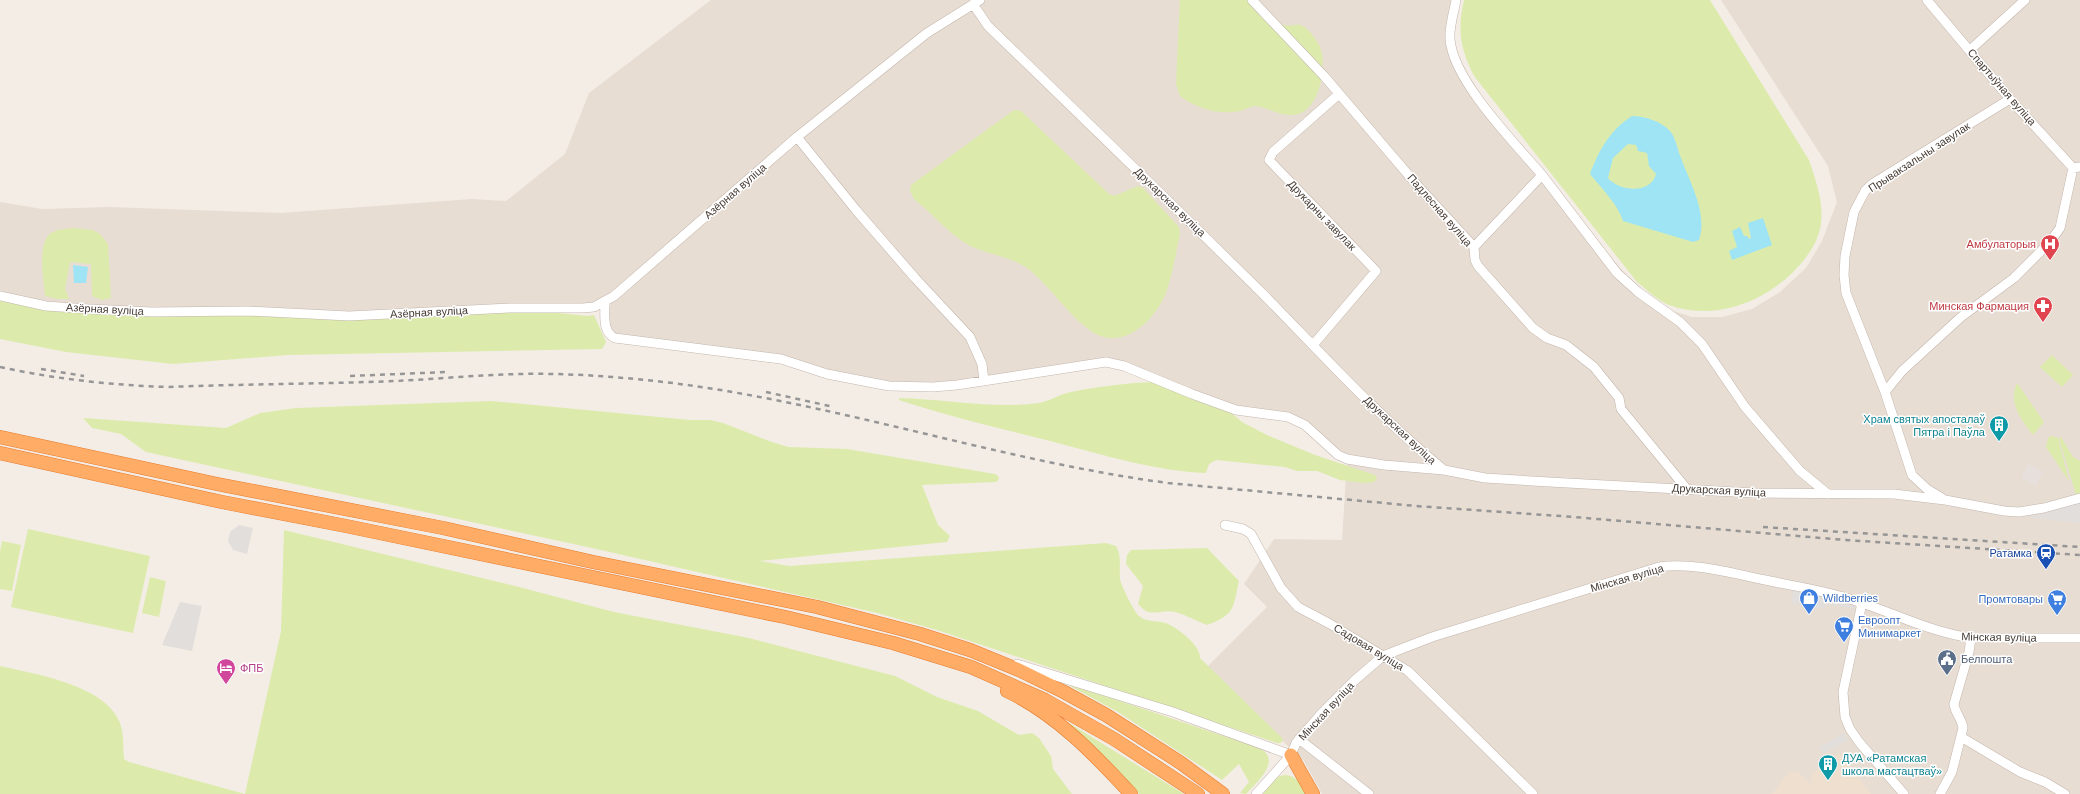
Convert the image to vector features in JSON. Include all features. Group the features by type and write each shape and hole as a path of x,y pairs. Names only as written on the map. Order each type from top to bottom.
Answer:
{"highway":[{"path":"0,436 217,484 443,528 593,562 817,607 920,634 970,650 1019,670 1106,715 1221,792"},
{"path":"0,453 222,502 346,526 785,617 893,643 971,668 1044,700 1114,739 1198,794"},
{"path":"928,654 1013,694 1041,711 1092,753 1131,794"},
{"path":"1291,755 1313,794"}],"street":[{"name":"Падлесная вуліца","path":"1252,0 1339,94 1417,185 1474,247 1475,260 1478,266 1533,328 1548,338 1566,345 1594,367 1619,398 1621,409 1686,488"},
{"path":"1456,0 1450,39 1453,54 1462,75 1477,99 1542,175 1617,273 1638,292 1680,322 1702,344 1745,407 1800,471 1828,494"},
{"name":"Спартыўная вуліца","path":"1927,0 2010,99 2076,167"},
{"path":"1970,50 2025,0"},
{"name":"Азёрная вуліца","path":"0,296 46,306 89,309 152,312 248,311 349,316 510,308 594,307 614,296 797,137 927,33 976,2"},
{"name":"Друкарская вуліца","path":"976,2 988,26 1180,211 1415,446 1444,470 1486,478 1760,493 1894,494 1945,500 2004,511 2019,512 2044,508 2080,498"},
{"name":"Друкарны завулак","path":"1314,345 1376,271 1269,160 1273,152 1339,94"},
{"name":"Прывакзальны завулак","path":"1945,500 1927,489 1912,475 1885,392 1846,293 1845,256 1854,212 1865,190 1872,184 2010,99"},
{"path":"797,137 860,216 970,337 982,364 984,381"},
{"path":"1885,392 1902,371 1956,322 2014,278 2050,242 2060,228 2076,167"},
{"path":"1474,247 1542,175"},
{"path":"605,302 606,330 608,335 615,338 780,360 827,374 889,386 933,387 984,381 1106,362 1124,366 1236,410 1288,416 1304,425 1329,449 1347,459 1384,465 1444,470"},
{"name":"Садовая вуліца","path":"1225,525 1243,529 1251,534 1281,588 1298,607 1330,624 1408,671 1532,794"},
{"name":"Мінская вуліца","path":"1256,794 1291,755 1299,739 1338,696 1383,656 1432,637 1551,601 1642,571 1670,566 1704,568 1824,592 1862,603 1932,630 1971,638 2080,638"},
{"path":"1862,603 1843,692 1845,717 1850,729 1859,742 1904,794"},
{"path":"1940,794 1952,772 1961,736 1962,722 1955,711 1954,704 1969,652 1971,638"},
{"path":"970,650 1173,712 1291,755"},
{"path":"1961,736 2020,772 2045,782 2065,794"},
{"path":"1299,739 1369,794"}],"shaded area":[{"path":"711,0 1456,0 1450,39 1477,99 1634,284 1664,308 1692,317 1722,317 1752,309 1780,292 1806,268 1822,241 1837,202 1828,166 1721,0 2080,0 2080,794 1322,794 1304,761 1205,669 1267,607 1244,584 1274,539 1342,540 1347,459 1305,425 1247,412 1106,362 984,381 889,386 781,359 608,335 605,303 349,316 89,309 0,294 0,202 42,209 109,207 280,213 472,199 506,201 565,154 589,93"},
{"path":"2028,464 2043,471 2036,486 2021,478"},
{"path":"2080,501 2080,523 2031,518 2027,512"},
{"path":"239,525 253,528 247,554 233,550 228,541 230,532"},
{"path":"1793,586 1856,601 1855,609 1825,604 1824,609 1791,603"},
{"path":"180,602 202,606 192,651 162,645"},
{"path":"1844,733 1848,740 1823,754 1819,747"},
{"path":"1839,753 1871,794 1772,794 1786,775 1787,776 1791,771 1797,771 1811,784 1811,775"}],"green space":[{"path":"1180,0 1250,0 1279,23 1286,26 1300,25 1306,28 1320,47 1323,66 1319,89 1308,108 1300,113 1290,115 1281,114 1255,106 1240,111 1224,112 1201,108 1180,96 1176,84"},
{"path":"1464,0 1710,0 1809,160 1820,196 1822,214 1818,237 1804,260 1777,286 1761,296 1743,304 1725,309 1706,311 1688,310 1669,305 1652,295 1637,282 1474,76 1469,66 1461,39 1460,30"},
{"path":"1014,110 1021,111 1109,194 1114,196 1138,186 1143,188 1179,227 1180,234 1167,290 1155,312 1147,322 1137,330 1115,338 1103,337 1091,331 1067,310 1031,271 1006,258 970,246 950,231 914,199 910,191 911,185"},
{"path":"74,228 93,230 100,234 108,244 111,298 102,300 92,296 91,264 70,262 65,289 69,299 57,299 45,296 42,260 45,242 49,235 55,231"},
{"path":"0,294 46,306 349,316 510,308 588,316 594,315 606,342 602,349 289,355 173,364 66,352 0,339"},
{"path":"2052,355 2073,375 2062,387 2040,367"},
{"path":"1173,381 1216,400 1242,422 1267,435 1315,455 1375,475 1377,479 1374,482 1364,483 1340,480 1317,471 1297,471 1285,467 1216,460 1209,464 1206,473 1187,472 1148,466 937,412 899,400 899,398 1022,405 1039,403 1067,393 1096,387"},
{"path":"2017,383 2044,422 2033,435 2017,411 2014,398"},
{"path":"491,401 690,420 710,420 723,423 788,447 847,449 995,474 999,479 996,482 922,485 938,525 950,536 947,542 760,561 789,566 1106,543 1116,546 1120,558 1120,579 1137,614 1146,620 1168,624 1188,638 1197,648 1200,658 1283,739 1281,743 1277,743 937,630 877,613 592,548 146,452 121,434 92,428 83,418 226,428 260,413 296,408"},
{"path":"2051,436 2058,438 2069,481 2046,447 2048,438"},
{"path":"2061,437 2073,457 2080,461 2080,493 2076,495 2059,438"},
{"path":"28,529 150,556 133,633 11,607"},
{"path":"284,530 523,588 614,612 749,638 895,676 937,697 978,711 1019,735 1032,733 1039,738 1051,756 1053,769 1072,794 245,794 281,631"},
{"path":"2,541 21,545 12,591 0,589 0,552"},
{"path":"1207,548 1239,581 1234,604 1228,614 1223,618 1207,625 1175,612 1165,611 1151,613 1143,609 1138,604 1143,586 1126,564 1127,555 1131,550"},
{"path":"150,577 166,581 159,617 142,613"},
{"path":"0,666 68,683 85,690 100,699 112,710 120,723 123,736 124,759 129,762 245,794 0,794"},
{"path":"1061,681 1259,748 1266,753 1269,759 1266,771 1246,794 1240,793 1249,782 1239,764 1222,780 1118,712"},
{"path":"1048,710 1184,794 1139,794"},
{"path":"1284,775 1295,778 1307,794 1262,794 1278,777"}],"water":[{"path":"1632,116 1647,118 1661,124 1671,133 1675,140 1700,209 1701,230 1699,240 1693,242 1623,221 1609,196 1590,174 1606,141 1624,122","holes":["1628,144 1636,145 1638,151 1647,153 1649,166 1656,174 1653,180 1648,185 1635,189 1613,183 1608,178 1613,158"]},
{"path":"1763,218 1772,245 1732,260 1729,251 1737,247 1732,231 1740,227 1744,236 1747,236 1749,239 1751,238 1748,223"},
{"path":"73,265 88,267 86,283 74,283"}],"railway":[{"path":"0,367 83,381 167,387 396,381 518,374 569,374 655,381 720,390 784,402 1039,460 1103,473 1168,483 1416,506 1574,517 1845,540 2080,555"},
{"path":"41,369 84,376"},
{"path":"350,376 446,372"},
{"path":"766,392 834,407"},
{"path":"1763,527 2080,547"}],"place":[{"name":"Амбулаторыя","path":"2050,261"},
{"name":"Минская Фармация","path":"2043,323"},
{"name":"Храм святых апосталаў Пятра і Паўла","path":"1999,442"},
{"name":"Ратамка","path":"2046,570"},
{"name":"Wildberries","path":"1809,615"},
{"name":"Промтовары","path":"2057,616"},
{"name":"Евроопт Минимаркет","path":"1844,643"},
{"name":"Белпошта","path":"1947,676"},
{"name":"ФПБ","path":"226,685"},
{"name":"ДУА «Ратамская школа мастацтваў»","path":"1828,781"}]}
